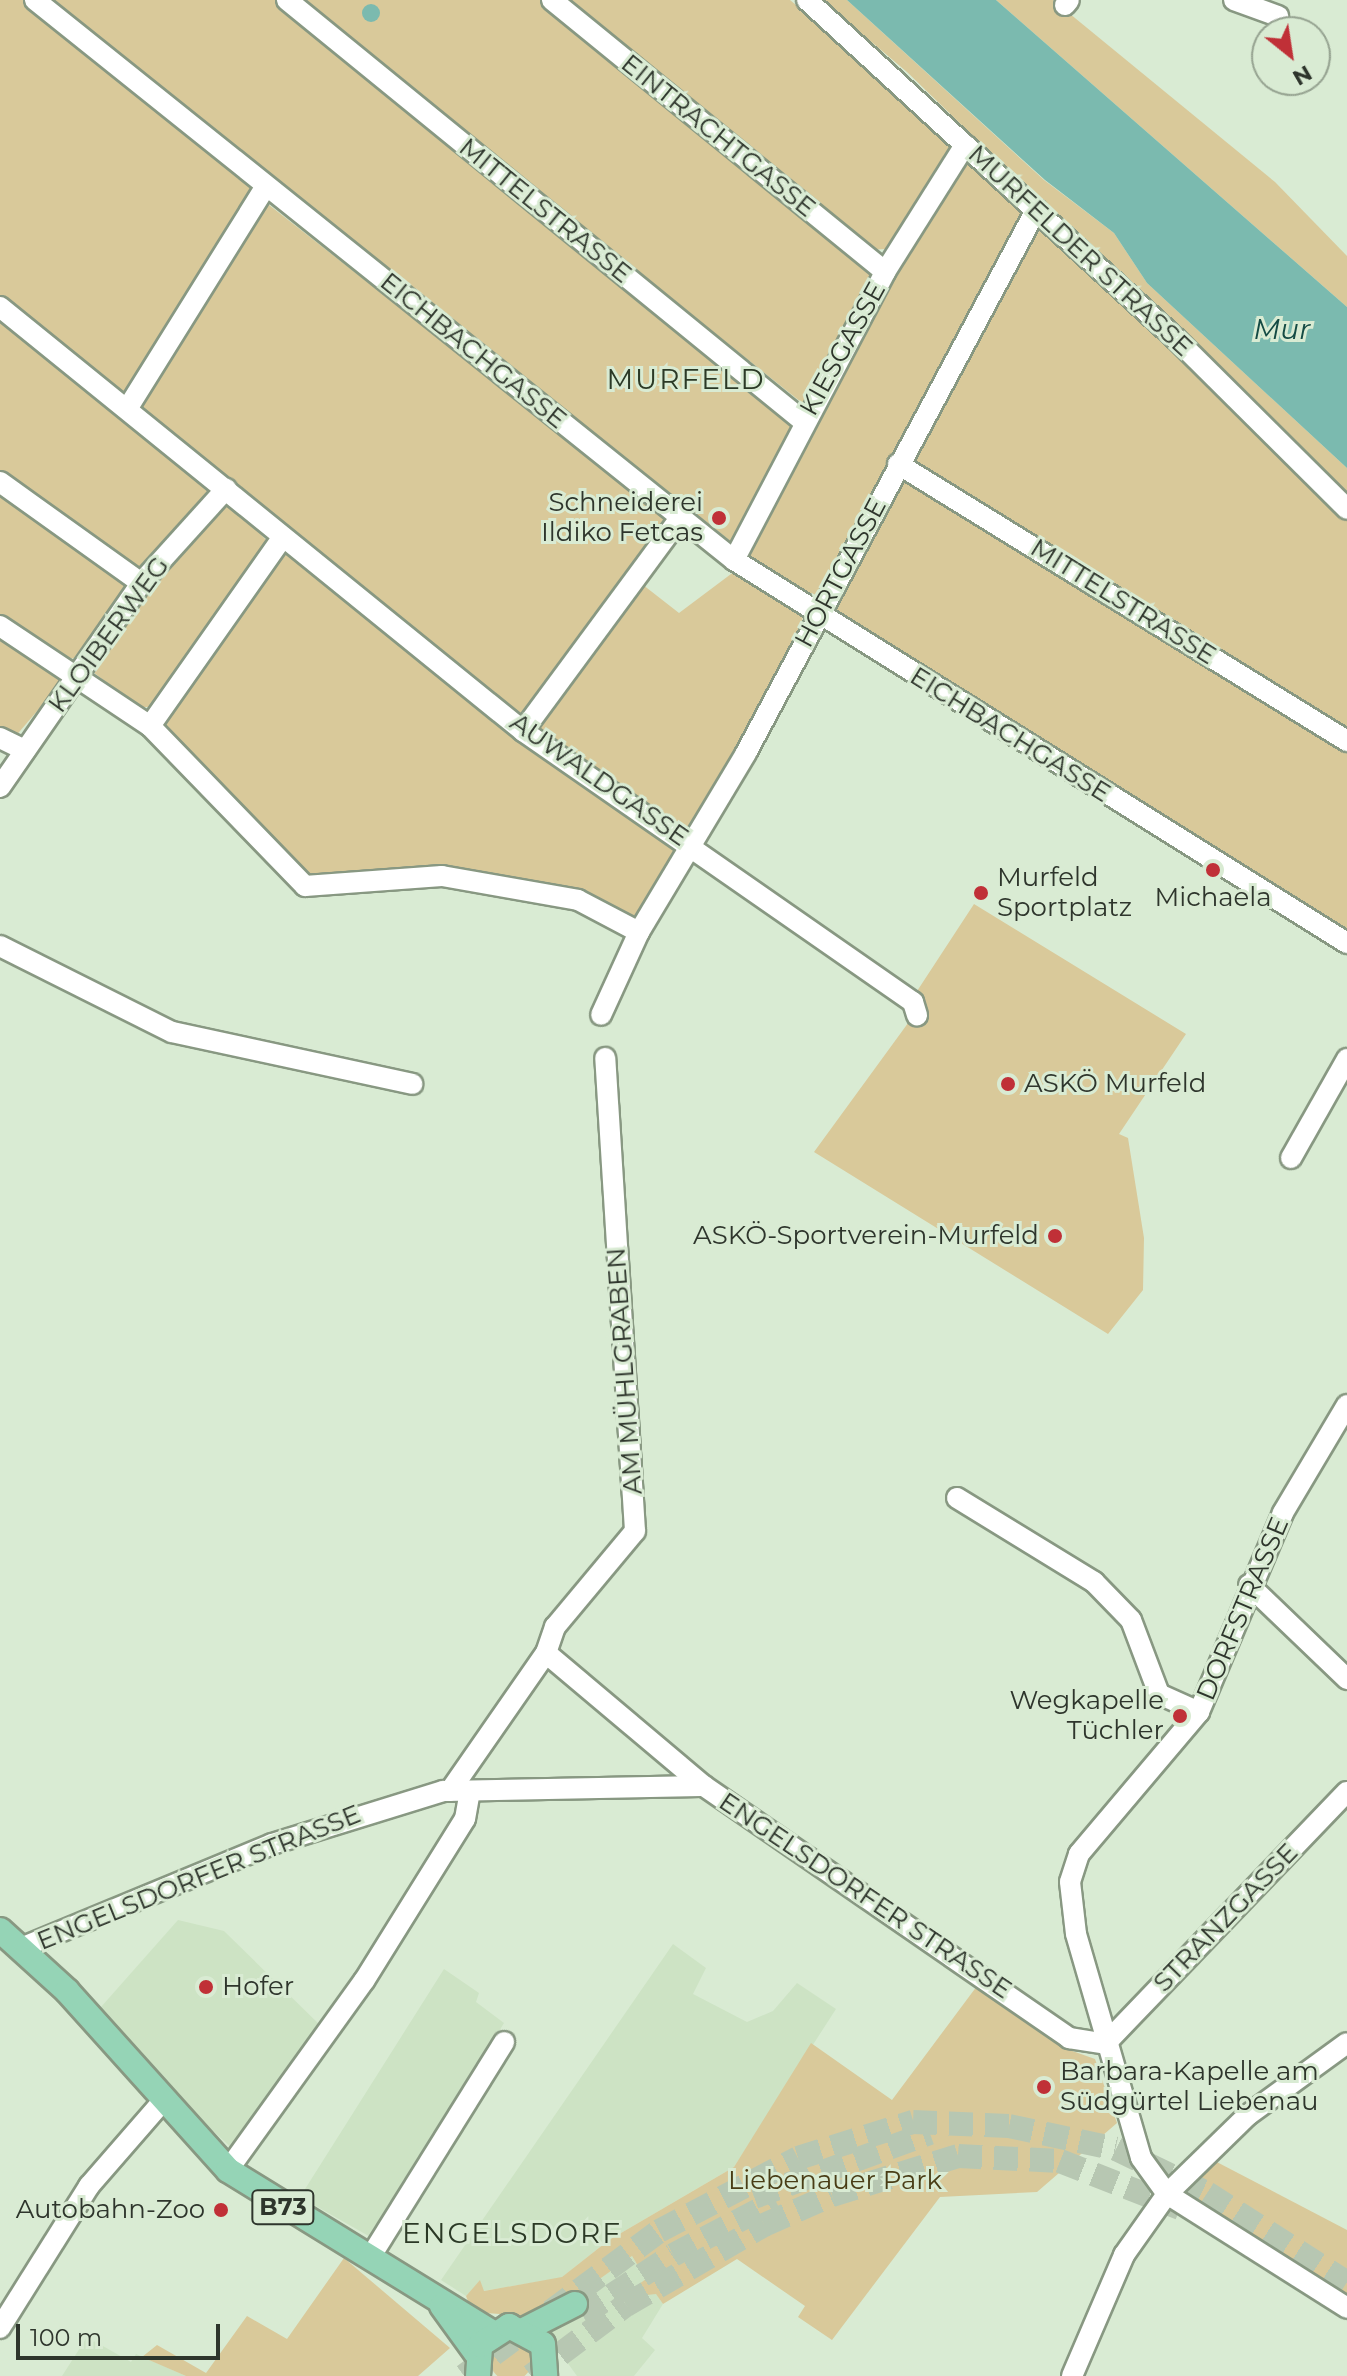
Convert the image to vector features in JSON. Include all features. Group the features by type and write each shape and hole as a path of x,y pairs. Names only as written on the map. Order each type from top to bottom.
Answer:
{"main road":[{"name":"B73","path":"0,1931 21,1948 162,2102 235,2163 442,2306 491,2332 477,2370"},
{"name":"B73","path":"442,2306 477,2370"},
{"path":"491,2332 526,2329 578,2309 548,2369"},
{"path":"526,2329 548,2369"}],"street":[{"name":"EICHBACHGASSE","path":"35,0 734,560 818,616 1347,943"},
{"name":"MITTELSTRASSE","path":"287,0 803,421"},
{"name":"EINTRACHTGASSE","path":"552,0 885,272"},
{"name":"MURFELDER STRASSE","path":"807,0 1036,210 1347,509"},
{"path":"1234,0 1278,16"},
{"name":"KIESGASSE","path":"734,560 803,421 885,272 965,145"},
{"path":"129,406 266,186"},
{"name":"HORTGASSE","path":"639,932 693,845 1036,210"},
{"name":"AUWALDGASSE","path":"0,307 129,406 283,537 523,731 693,845 913,1002 917,1015"},
{"name":"MITTELSTRASSE","path":"898,464 1347,741"},
{"path":"0,482 141,583"},
{"name":"KLOIBERWEG","path":"0,787 141,583 226,489"},
{"path":"523,731 681,517"},
{"path":"150,726 283,537"},
{"path":"0,626 150,726 305,886 442,876 578,900 639,932 601,1015"},
{"path":"0,738 25,750"},
{"path":"0,946 172,1032 412,1084"},
{"name":"AM MÜHLGRABEN","path":"460,1792 546,1653 555,1627 635,1531 605,1058"},
{"path":"1291,1158 1347,1059"},
{"name":"DORFSTRASSE","path":"1167,2194 1141,2158 1105,2044 1072,1912 1071,1874 1079,1854 1199,1712 1249,1585 1347,1405"},
{"path":"957,1498 1094,1582 1131,1620 1159,1694 1199,1712"},
{"path":"1249,1585 1347,1679"},
{"path":"546,1653 704,1786"},
{"name":"ENGELSDORFER STRASSE","path":"21,1948 272,1844 460,1792 704,1786 1069,2038 1105,2044"},
{"path":"235,2163 364,1981 465,1819 460,1792"},
{"name":"STRANZGASSE","path":"1105,2044 1347,1792"},
{"path":"371,2256 504,2042"},
{"path":"1072,2376 1124,2255 1167,2194 1248,2115 1347,2043"},
{"path":"0,2328 89,2186 162,2102"},
{"path":"1167,2194 1347,2308"}],"shaded area":[{"path":"178,1920 224,1931 324,2029 236,2152 171,2092 101,2007"},
{"path":"673,1944 706,1968 693,1994 747,2022 773,2011 797,1983 836,2009 734,2167 609,2240 561,2278 483,2291 480,2281 466,2296 441,2280"},
{"path":"444,1969 479,1993 476,2002 504,2023 374,2239 300,2197"},
{"path":"632,2256 663,2304 642,2338 655,2350 634,2376 577,2376 536,2319"},
{"path":"87,2337 131,2362 136,2354 186,2376 62,2376"}],"green space":[{"path":"0,0 25,0 253,184 122,395 0,298"},
{"path":"49,0 280,0 796,422 733,543"},
{"path":"297,0 543,0 875,271 806,406"},
{"path":"564,0 790,0 882,77 950,143 951,155 885,249 869,250"},
{"path":"822,0 847,0 1044,180 1114,233 1147,283 1347,468 1347,498 907,72"},
{"path":"996,0 1053,0 1275,182 1347,256 1347,307"},
{"path":"973,160 1024,209 1023,222 819,597 810,600 745,552 850,349 959,165"},
{"path":"264,201 668,518 522,719 141,411 141,400"},
{"path":"1043,224 1347,516 1347,733 908,466"},
{"path":"0,316 210,486 209,497 143,573 0,476"},
{"path":"900,482 912,482 1347,748 1347,933 834,615"},
{"path":"0,488 127,581 129,589 74,658 65,660 0,617"},
{"path":"229,501 267,541 152,707 139,707 89,669 150,585"},
{"path":"293,553 685,845 634,921 440,871 300,876 167,735 163,715 276,554"},
{"path":"735,571 802,614 803,626 692,830 684,831 534,729 638,581 679,613"},
{"path":"0,630 61,670 62,682 14,738 0,731"},
{"name":"ASKÖ Murfeld","path":"974,904 1186,1034 1119,1134 1128,1138 1144,1238 1143,1290 1108,1334 814,1152 911,1019 904,1011"},
{"name":"Liebenauer Park","path":"977,1986 1061,2047 1095,2059 1117,2123 1037,2192 940,2197 832,2340 798,2317 805,2306 737,2259 663,2304 656,2294 620,2298 646,2279 632,2256 567,2302 525,2316 472,2312 466,2296 480,2280 484,2291 562,2277 609,2240 734,2167 811,2043 892,2100"},
{"path":"1211,2159 1347,2230 1347,2298 1182,2190"},
{"path":"344,2258 450,2348 418,2376 186,2376 142,2357 157,2345 206,2373 247,2316 287,2339"},
{"path":"511,2339 526,2345 532,2360 526,2375 511,2381 496,2375 490,2360 496,2345"}],"water":[{"name":"Mur","path":"847,0 996,0 1347,307 1347,468 1147,283 1114,233 1045,180"},
{"path":"371,4 380,13 371,22 362,13"}],"tunnel":[{"path":"464,2376 659,2231 798,2158 913,2122 1009,2126 1116,2149 1207,2193 1347,2283"},
{"path":"754,2197 930,2133"},
{"path":"531,2376 626,2305 764,2225 832,2195 958,2156 1060,2161 1180,2208"},
{"path":"582,2315 673,2255 776,2201"}],"place":[{"name":"Schneiderei Ildiko Fetcas","path":"719,518"},
{"name":"Michaela","path":"1213,870"},
{"name":"Murfeld Sportplatz","path":"981,893"},
{"name":"ASKÖ Murfeld","path":"1008,1084"},
{"name":"ASKÖ-Sportverein-Murfeld","path":"1055,1236"},
{"name":"Wegkapelle Tüchler","path":"1180,1716"},
{"name":"Hofer","path":"206,1987"},
{"name":"Barbara-Kapelle am Südgürtel Liebenau","path":"1044,2087"},
{"name":"Autobahn-Zoo","path":"221,2210"}],"district":[{"name":"MURFELD","path":"686,379"},
{"name":"ENGELSDORF","path":"512,2233"}]}
